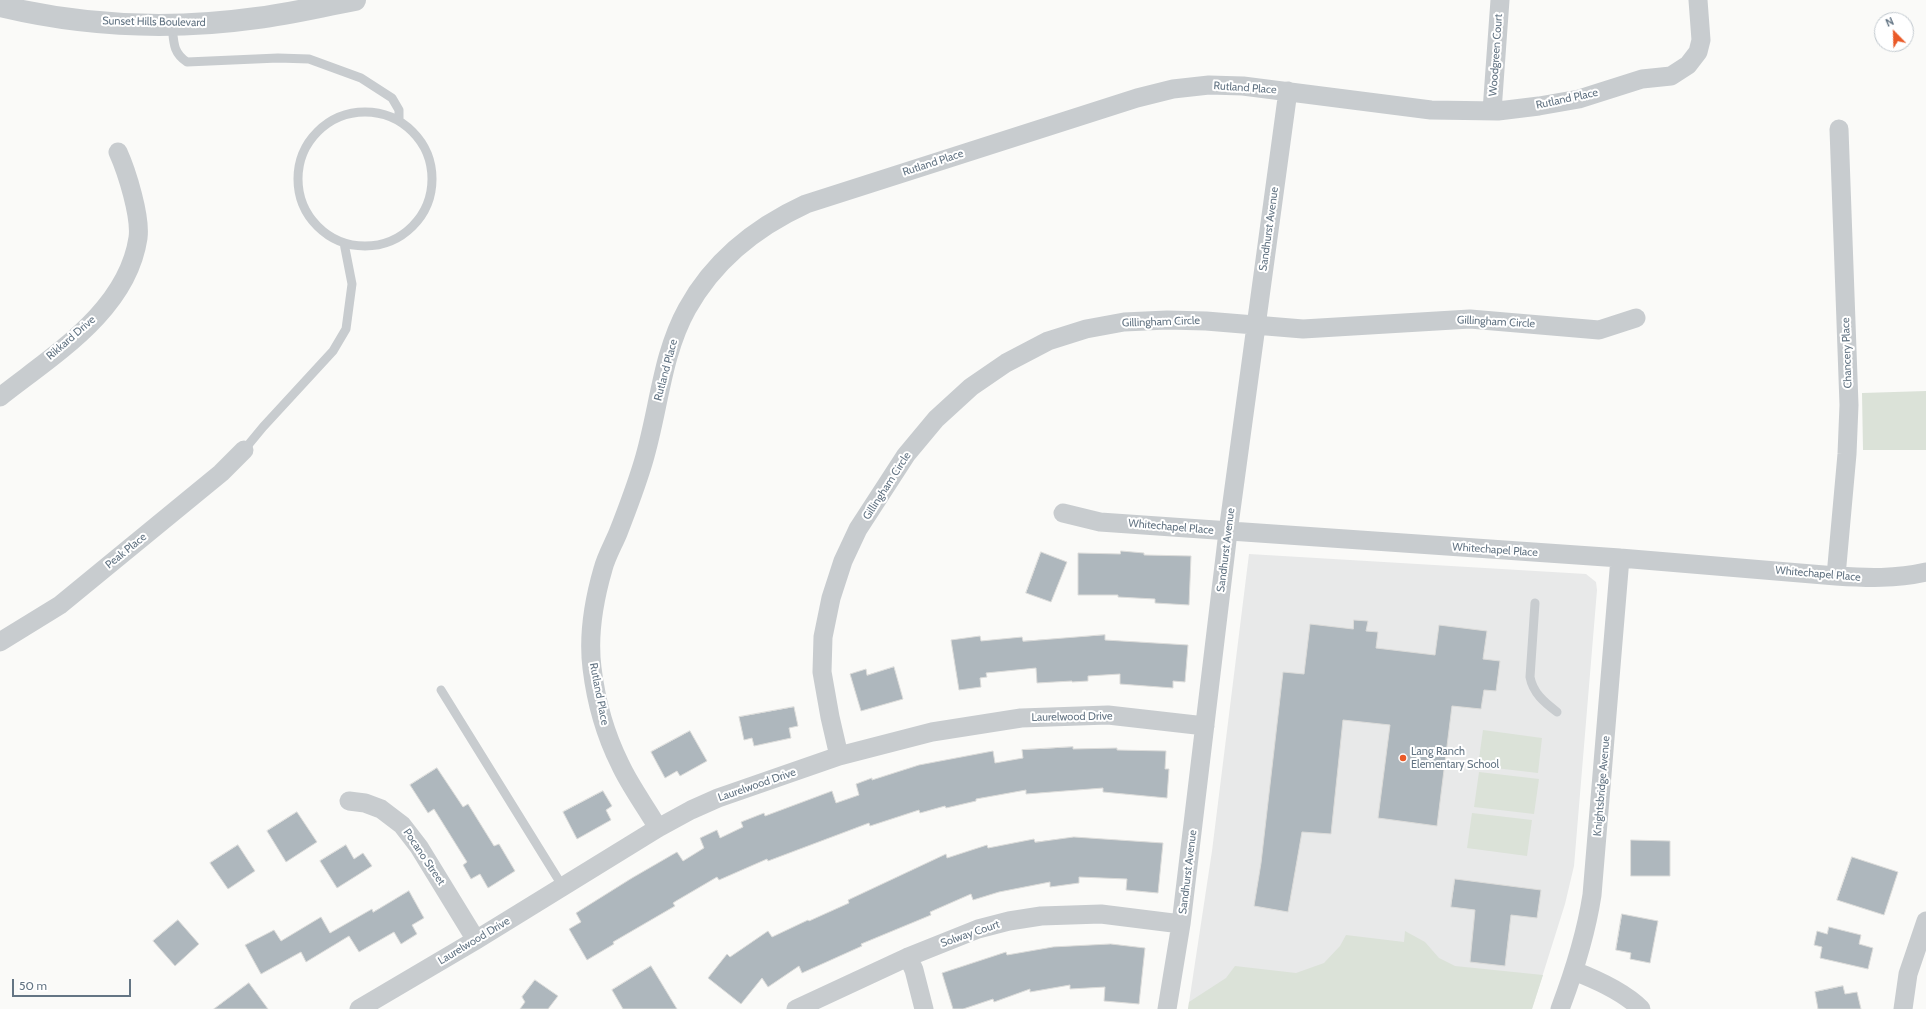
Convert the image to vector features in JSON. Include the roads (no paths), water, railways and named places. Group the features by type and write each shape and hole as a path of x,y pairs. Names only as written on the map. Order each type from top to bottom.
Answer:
{"street":[{"name":"Sunset Hills Boulevard","path":"0,6 90,22 172,25 204,24 257,18 355,0"},
{"name":"Woodgreen Court","path":"1492,111 1500,0"},
{"name":"Rutland Place","path":"658,828 620,765 602,720 592,667 592,616 603,568 644,461 669,348 687,308 714,269 735,248 757,231 781,216 806,204 1137,98 1173,90 1209,85 1243,86 1431,110 1492,111 1539,106 1579,99 1642,79 1671,76 1688,65 1698,52 1701,40 1698,0"},
{"name":"Sandhurst Avenue","path":"1167,1009 1182,924 1228,532 1255,324 1288,91"},
{"name":"Chancery Place","path":"1836,576 1847,454 1849,405 1839,129"},
{"name":"Rikkard Drive","path":"0,397 83,331 111,300 122,282 131,261 138,237 137,215 118,152"},
{"name":"Gillingham Circle","path":"840,756 830,716 822,672 824,637 831,598 843,561 858,529 906,455 936,419 971,387 1006,362 1048,341 1086,329 1124,322 1167,320 1255,324 1303,329 1470,318 1599,330 1636,318"},
{"name":"Peak Place","path":"0,642 60,605 221,473 244,450"},
{"name":"Whitechapel Place","path":"1064,513 1100,522 1620,558 1836,576 1871,578 1908,576 1926,572"},
{"name":"Knightsbridge Avenue","path":"1560,1009 1574,971 1588,918 1595,863 1620,558"},
{"name":"Laurelwood Drive","path":"359,1009 476,940 658,828 718,798 840,756 932,732 1021,718 1108,715 1205,726"},
{"name":"Pocano Street","path":"349,801 365,803 381,809 402,825 419,847 476,940"},
{"name":"Solway Court","path":"796,1009 908,957 978,929 1009,921 1042,916 1101,914 1182,924"},
{"path":"1903,1009 1908,974 1926,921"},
{"path":"908,957 914,970 924,1009"},
{"path":"1574,971 1593,979 1635,1003 1641,1009"}],"lane":[{"path":"172,25 174,47 178,57 187,62 278,58 309,59 361,78 392,98 399,110 398,121"},
{"path":"367,112 390,116 398,121 409,128 424,146 432,167 432,190 424,212 410,230 390,242 368,247 344,243 327,235 311,221 301,202 297,180 300,159 310,140 325,124 344,115 367,112"},
{"path":"244,450 267,422 333,350 346,329 352,284 344,243"},
{"path":"1535,603 1530,677 1532,688 1545,703 1556,712"},
{"path":"441,690 563,887"}],"place":[{"name":"Lang Ranch Elementary School","path":"1403,758"}]}
